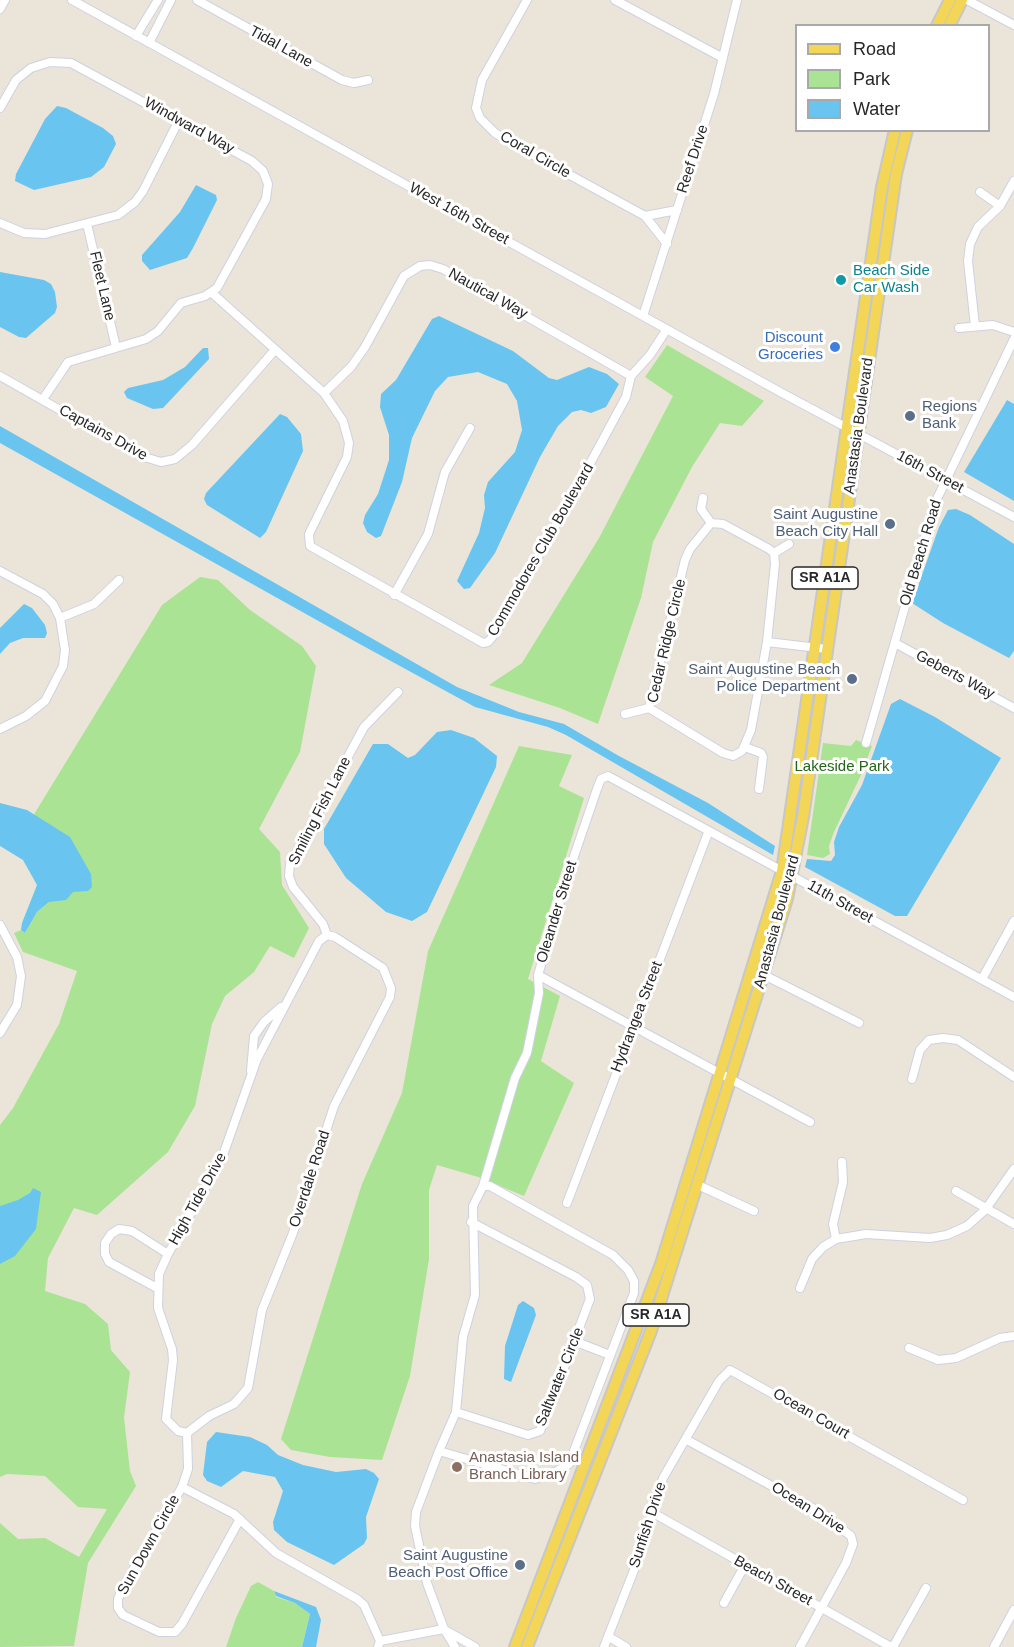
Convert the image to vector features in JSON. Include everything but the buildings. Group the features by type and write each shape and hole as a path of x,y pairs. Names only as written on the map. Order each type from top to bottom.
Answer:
{"main road":[{"path":"938,24 950,0"},
{"path":"950,24 962,0"},
{"name":"Anastasia Boulevard","path":"821,648 847,427 882,187 896,132"},
{"name":"Anastasia Boulevard","path":"527,1647 651,1330 764,975 787,873 821,648 858,433 896,174 906,132"},
{"name":"Anastasia Boulevard","path":"515,1647 661,1264 787,873"}],"street":[{"path":"0,9 5,0"},
{"name":"West 16th Street","path":"72,0 847,427"},
{"name":"Tidal Lane","path":"197,0 342,80 354,83 368,80"},
{"name":"Coral Circle","path":"527,0 482,80 476,108 480,118 495,133 508,141 645,216 667,244"},
{"path":"615,0 723,58"},
{"name":"Reef Drive","path":"643,316 714,94 737,0"},
{"path":"967,0 1014,25"},
{"path":"136,36 165,1"},
{"path":"148,43 157,27 165,1"},
{"name":"Windward Way","path":"0,108 11,88 23,74 40,65 60,62 81,66 252,161 263,171 268,184 266,199 221,282 212,293"},
{"path":"0,223 14,230 34,234 87,224 118,215 135,202 179,120"},
{"path":"975,326 968,261 970,244 978,227 1000,206 1014,181"},
{"path":"980,192 1000,206"},
{"path":"645,216 677,210"},
{"name":"Fleet Lane","path":"87,224 116,347"},
{"name":"Nautical Way","path":"324,393 351,367 365,347 404,276 420,266 430,265 443,269 631,376"},
{"path":"43,399 58,372 68,362 146,339 158,331 181,303 212,293"},
{"name":"Commodores Club Boulevard","path":"212,293 274,351 324,393 339,413 349,443 344,466 309,534 308,540 314,550 475,641 488,642 507,613 626,398 631,376 650,355 667,328"},
{"path":"959,328 993,325 1014,333"},
{"name":"Old Beach Road","path":"866,743 926,528 945,480 1011,351 1014,339"},
{"name":"Captains Drive","path":"0,376 141,456 161,462 175,459 187,449 274,351"},
{"name":"16th Street","path":"847,427 1014,517"},
{"path":"394,594 428,534 445,472 470,428"},
{"path":"703,498 701,509 711,523 723,524 774,553"},
{"name":"Cedar Ridge Circle","path":"711,523 690,549 685,560 649,708 723,753 733,756 745,747"},
{"path":"774,553 789,544"},
{"path":"759,789 763,758 761,753 745,747 751,730 767,642 774,588 774,553"},
{"path":"0,571 43,594 60,618 65,650 63,666 45,701 26,716 0,729"},
{"path":"60,618 94,604 119,580"},
{"path":"767,642 821,648"},
{"name":"Geberts Way","path":"895,643 1014,708"},
{"name":"Smiling Fish Lane","path":"327,935 323,924 293,887 289,876 290,864 364,727 398,692"},
{"path":"625,714 649,708"},
{"name":"11th Street","path":"603,778 608,776 1014,997"},
{"name":"Oleander Street","path":"483,1186 514,1078 527,1053 539,993 538,975 591,803 603,778"},
{"name":"Hydrangea Street","path":"567,1203 708,832"},
{"path":"981,979 1014,921"},
{"path":"0,925 12,946 19,966 21,985 17,1005 0,1033"},
{"name":"High Tide Drive","path":"188,1433 178,1431 166,1419 172,1349 158,1308 159,1274 222,1158 251,1076 285,1005 320,941 327,935"},
{"name":"Overdale Road","path":"188,1433 209,1416 234,1404 248,1388 262,1310 293,1233 334,1106 390,997 391,988 383,968 335,937 327,935"},
{"path":"538,975 810,1122"},
{"path":"764,975 859,1023"},
{"path":"251,1076 254,1036 264,1022 285,1005"},
{"path":"912,1078 920,1050 928,1040 943,1038 958,1040 1014,1077"},
{"path":"836,1239 833,1224 843,1182 842,1162"},
{"path":"800,1288 812,1260 823,1247 836,1239 866,1234 930,1238 947,1235 967,1226 986,1207 1014,1169"},
{"path":"698,1185 754,1211"},
{"path":"439,1451 535,1479 557,1472 569,1464 634,1293 634,1281 628,1270 613,1255 490,1186 483,1186 473,1206 471,1222 475,1295 463,1337 456,1412 439,1451 416,1512 415,1526 428,1583 444,1629 455,1647"},
{"path":"956,1191 1014,1224"},
{"name":"Saltwater Circle","path":"456,1412 528,1435 540,1431 590,1299 588,1285 471,1222"},
{"path":"157,1288 109,1262 105,1254 105,1243 111,1234 119,1229 132,1231 168,1254"},
{"path":"473,1239 485,1231"},
{"path":"909,1347 938,1360 956,1358 1000,1338 1014,1336"},
{"path":"574,1341 610,1355"},
{"name":"Ocean Court","path":"687,1440 719,1381 730,1370 963,1500"},
{"name":"Sun Down Circle","path":"188,1433 188,1469 182,1487 123,1587 118,1599 118,1608 123,1615 159,1632 175,1632 182,1624 240,1519"},
{"name":"Sunfish Drive","path":"604,1647 655,1514 656,1495 663,1478 687,1440"},
{"name":"Ocean Drive","path":"687,1440 819,1512 847,1530 851,1536 851,1552 800,1647"},
{"path":"182,1487 240,1519 276,1553 357,1599 364,1605 379,1644 444,1629 475,1647"},
{"name":"Beach Street","path":"655,1514 892,1647"},
{"path":"724,1603 745,1565"},
{"path":"892,1647 926,1588"},
{"path":"993,1647 1014,1611"},
{"path":"609,1637 626,1647"}],"green space":[{"path":"667,345 764,401 742,426 720,423 692,467 653,542 641,598 598,724 560,708 489,685 522,663 599,538 673,396 645,377"},
{"path":"200,577 218,580 250,610 302,646 316,666 300,752 259,829 280,852 282,885 309,928 294,958 270,946 254,972 225,996 212,1024 195,1106 168,1152 97,1215 74,1208 48,1258 45,1291 85,1304 108,1324 111,1350 130,1372 124,1418 130,1471 136,1486 88,1563 74,1646 0,1647 0,1523 18,1539 45,1538 79,1557 107,1509 78,1507 45,1476 7,1474 0,1477 0,1125 13,1108 59,1024 77,971 23,952 14,933 21,930 25,933 37,912 49,902 33,816 162,605"},
{"name":"Lakeside Park","path":"856,740 872,746 834,832 829,846 830,854 823,858 807,855 823,743 851,746"},
{"path":"519,746 572,755 559,786 584,798 528,979 560,996 541,1061 574,1083 524,1196 478,1177 437,1165 429,1190 429,1259 410,1376 382,1460 330,1457 291,1450 281,1439 362,1184 402,1093 428,951"},
{"path":"258,1582 274,1591 276,1597 295,1603 310,1614 302,1647 226,1647 251,1586"}],"water":[{"path":"57,106 66,108 103,128 113,136 116,144 104,167 91,177 34,190 15,181 16,174 45,119"},
{"path":"196,185 216,195 217,200 193,248 187,258 150,270 142,261 142,255 180,212"},
{"path":"0,272 44,280 51,284 55,292 57,307 55,313 26,338 19,337 0,327"},
{"path":"439,316 513,351 549,378 557,380 589,367 607,374 619,384 606,407 591,413 581,410 572,412 558,426 540,457 495,553 470,588 464,589 457,581 479,533 488,482 515,452 522,430 517,401 507,384 478,372 448,377 435,391 412,438 402,482 381,536 376,538 367,532 363,523 365,515 378,494 389,460 389,435 380,407 381,394 396,380 432,319"},
{"path":"203,348 208,348 209,359 163,408 153,409 127,398 124,392 128,388 163,380 185,367"},
{"path":"1007,400 1014,404 1014,501 964,472"},
{"path":"280,414 287,417 301,434 303,451 266,532 260,538 207,505 204,499 206,493"},
{"path":"0,426 457,687 519,712 564,724 708,803 775,846 773,855 566,735 548,727 475,707 356,642 0,443"},
{"path":"956,509 970,515 1014,544 1014,651 1009,658 943,623 912,603 939,527 948,510"},
{"path":"24,604 32,608 45,625 47,633 45,638 23,638 10,643 0,654 0,628"},
{"path":"900,699 935,717 1001,758 907,916 895,916 805,867 807,859 831,861 835,855 834,842 839,827 862,785 891,704"},
{"path":"451,730 474,738 497,756 496,767 427,912 412,921 386,912 346,878 324,844 324,829 373,744 388,744 408,758 415,755 437,732"},
{"path":"0,803 27,810 70,837 91,874 92,887 88,891 73,892 66,900 49,902 37,912 25,933 21,930 22,923 37,885 23,860 0,846"},
{"path":"33,1188 41,1192 36,1229 15,1256 0,1264 0,1206 18,1200 30,1193"},
{"path":"523,1301 534,1308 536,1315 511,1382 504,1379 505,1346 518,1305"},
{"path":"216,1432 250,1437 267,1445 278,1455 303,1465 336,1472 366,1469 374,1473 379,1479 366,1517 367,1538 364,1544 334,1565 287,1542 274,1530 273,1522 283,1491 275,1477 243,1471 221,1487 207,1481 203,1475 207,1442"},
{"path":"274,1591 316,1607 321,1620 316,1647 302,1647 310,1614 295,1603 276,1596"}],"place":[{"name":"Beach Side Car Wash","path":"841,280"},
{"name":"Discount Groceries","path":"835,347"},
{"name":"Regions Bank","path":"910,416"},
{"name":"Saint Augustine Beach City Hall","path":"890,524"},
{"name":"Saint Augustine Beach Police Department","path":"852,679"},
{"name":"Anastasia Island Branch Library","path":"457,1467"},
{"name":"Saint Augustine Beach Post Office","path":"520,1565"}]}
